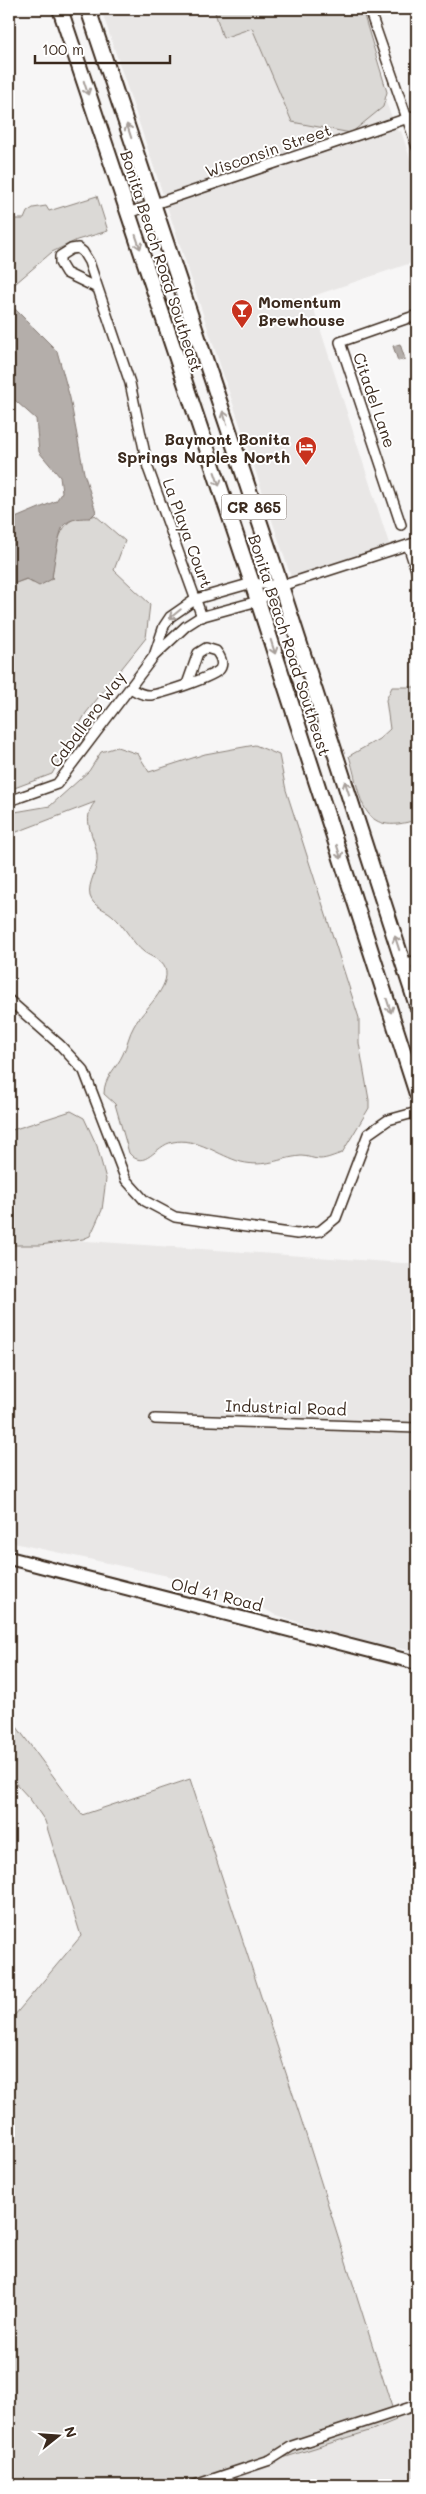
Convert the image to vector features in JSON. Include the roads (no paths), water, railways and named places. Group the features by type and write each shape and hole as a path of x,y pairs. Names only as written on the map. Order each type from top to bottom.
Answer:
{"main road":[{"name":"Bonita Beach Road Southeast","path":"60,9 258,601 417,1094"},
{"name":"Bonita Beach Road Southeast","path":"88,9 281,586 411,962 417,1006"}],"street":[{"path":"369,9 417,147"},
{"name":"Wisconsin Street","path":"128,213 417,115"},
{"name":"La Playa Court","path":"97,288 72,277 62,269 60,256 71,249 78,248 83,252 97,288 130,383 143,451 153,482 202,616"},
{"name":"Citadel Lane","path":"401,524 340,342 417,315"},
{"path":"281,586 413,543 417,573"},
{"name":"Caballero Way","path":"154,656 160,634 170,617 196,599 252,583 281,586"},
{"name":"Caballero Way","path":"9,802 57,784 154,656 186,626 202,616 258,601 281,586"},
{"path":"130,688 146,696 186,684 215,674 220,669 222,663 216,651 206,648 198,653 186,684"},
{"path":"9,1000 60,1045 84,1071 126,1180 145,1201 175,1217 297,1234 320,1231 336,1218 368,1134 388,1120 417,1112"},
{"name":"Industrial Road","path":"155,1419 417,1428"},
{"name":"Old 41 Road","path":"9,1558 417,1663"},
{"path":"195,2485 270,2460 292,2446 417,2405"}],"place":[{"name":"Momentum Brewhouse","path":"242,329"},
{"name":"Baymont Bonita Springs Naples North","path":"306,466"}]}
